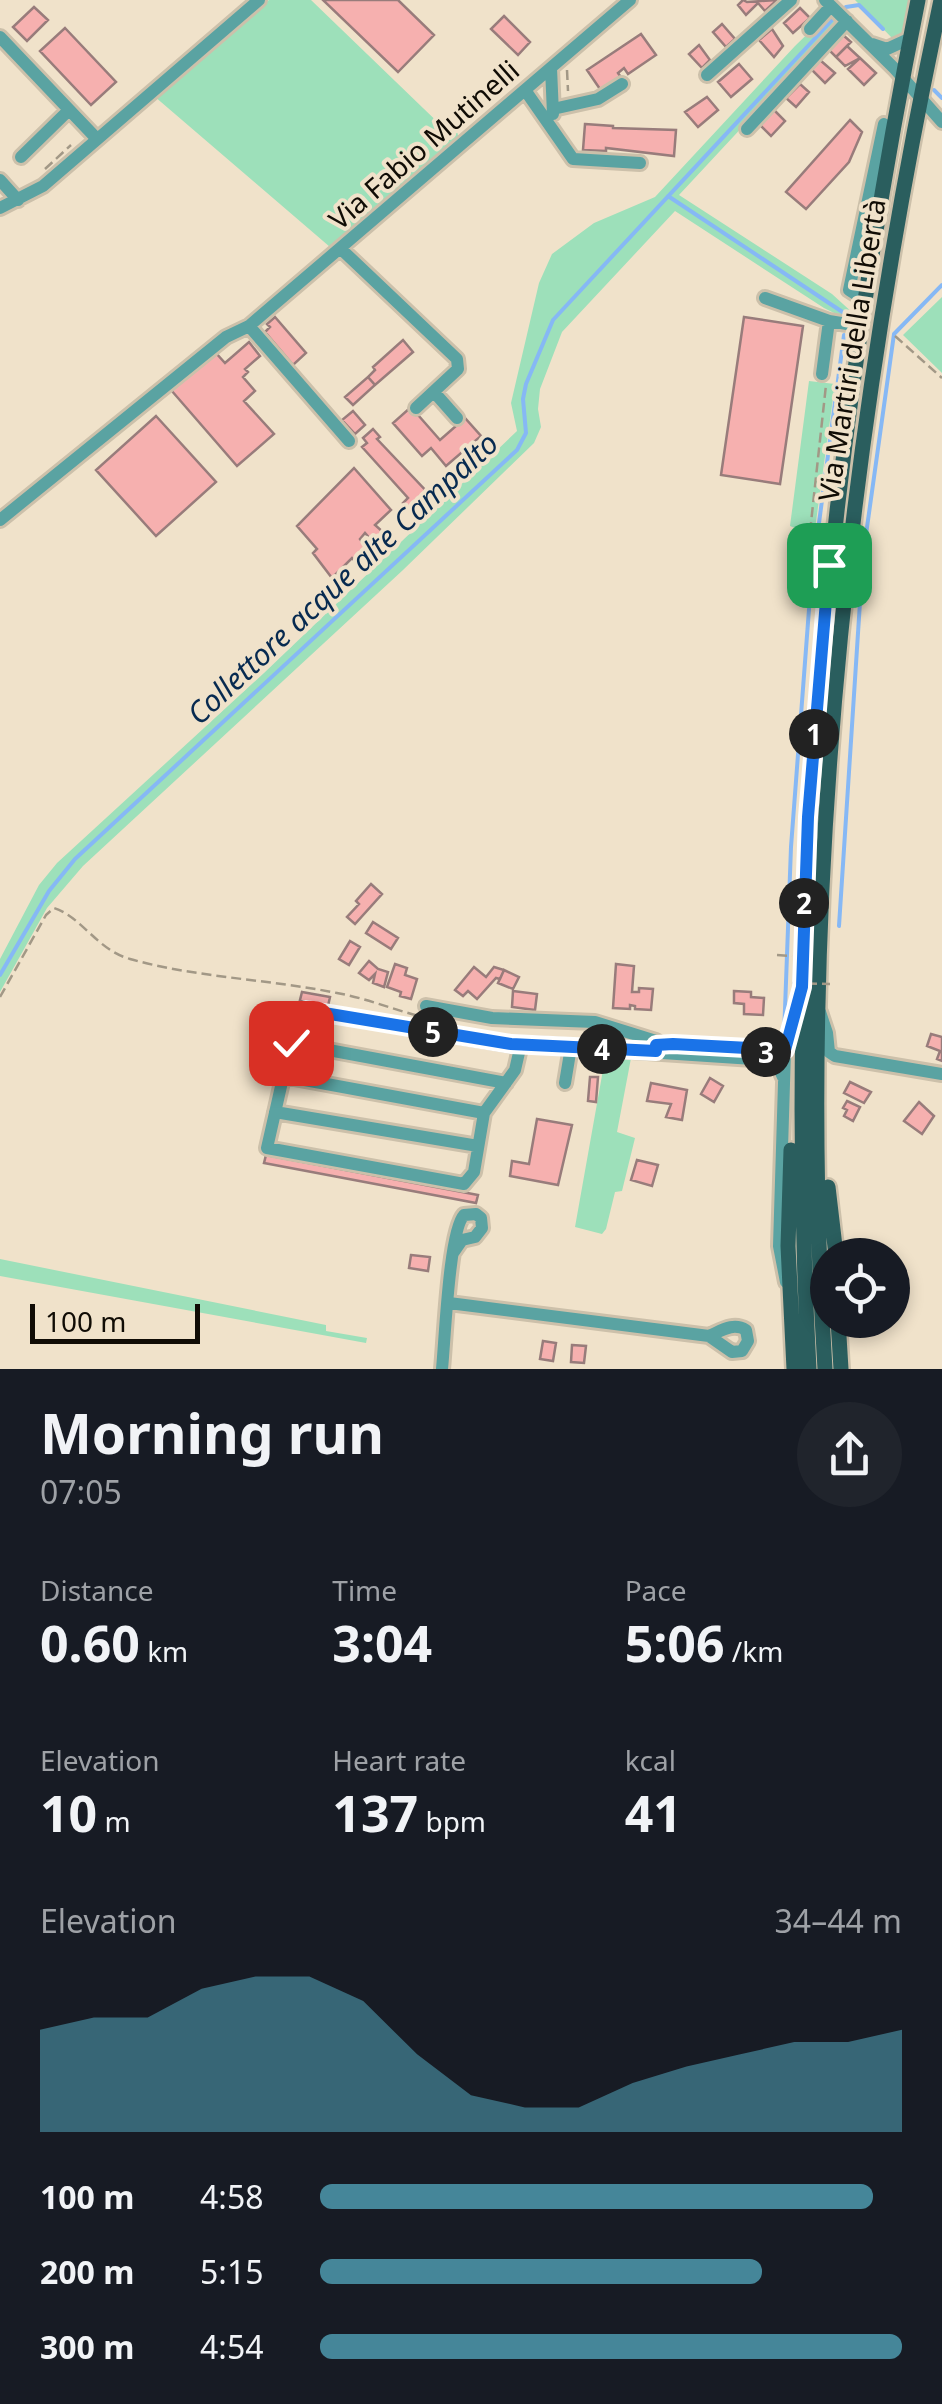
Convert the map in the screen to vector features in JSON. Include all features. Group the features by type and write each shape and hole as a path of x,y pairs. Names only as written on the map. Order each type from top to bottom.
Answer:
{"main road":[{"name":"Via Martiri della Libertà","path":"810,1369 793,1049 819,669 877,191 918,0"},
{"name":"Via Martiri della Libertà","path":"825,1369 818,1006 825,818 845,567 876,342 910,146 940,6"},
{"path":"793,1049 788,1225 794,1369"},
{"path":"818,1104 834,1238"},
{"path":"839,1338 841,1369"}],"street":[{"path":"0,208 43,186 259,0"},
{"name":"Via Fabio Mutinelli","path":"0,520 226,337 249,326 630,0"},
{"path":"707,75 792,0"},
{"path":"810,29 828,3 941,119"},
{"path":"747,128 846,21"},
{"path":"0,37 96,139"},
{"path":"868,42 887,49 910,38"},
{"path":"552,68 554,132"},
{"path":"553,109 598,100 622,84"},
{"path":"526,90 573,158 640,163"},
{"path":"21,158 69,110"},
{"path":"910,146 924,122 941,119"},
{"path":"877,191 884,124"},
{"path":"0,180 18,200"},
{"path":"340,249 454,355 458,369 416,408"},
{"path":"766,298 829,322 860,326"},
{"path":"822,374 829,322"},
{"path":"249,326 348,441"},
{"path":"434,392 457,418"},
{"path":"818,1006 829,1052 846,1059 942,1074"},
{"path":"520,1044 516,1070 484,1113 474,1172 464,1184 267,1148 297,1016 306,1010 520,1044 793,1049 784,1079 779,1246 790,1296"},
{"path":"425,1012 595,1022 656,1041 656,1048"},
{"path":"291,1043 506,1083"},
{"path":"564,1083 571,1047"},
{"path":"656,1048 767,1060 778,1066 784,1079"},
{"path":"283,1076 484,1113"},
{"path":"275,1112 478,1146"},
{"path":"442,1369 454,1253"},
{"path":"449,1303 708,1336"}],"path":[{"path":"888,334 899,337 942,378"},
{"path":"810,532 826,383 822,374"},
{"path":"0,998 46,915 54,908 104,948 130,959 218,978 341,993 425,1012"},
{"path":"780,955 792,956"},
{"path":"797,985 830,984"}],"green space":[{"path":"269,0 311,0 451,135 457,131 459,140 330,247 154,96"},
{"path":"855,0 915,0 904,55 895,36 892,38"},
{"path":"829,13 839,23 679,195 832,294 854,314 840,316 824,308 675,211 562,332 540,389 541,427 534,443 403,570 83,866 47,908 0,992 0,959 39,885 57,863 264,673 517,431 511,403 539,283 552,254 594,223 655,197"},
{"path":"942,297 942,373 903,335"},
{"path":"809,381 835,384 814,536 790,526"},
{"path":"606,1053 632,1053 617,1132 635,1138 622,1191 615,1192 602,1234 575,1227"},
{"path":"0,1259 326,1325 326,1331 367,1338 366,1343 0,1276"}],"building":[{"path":"323,0 398,0 434,35 398,72"},
{"path":"743,0 777,0 765,11 758,3 746,15 738,5"},
{"path":"34,7 48,20 27,41 13,27"},
{"path":"800,8 810,18 793,33 784,23"},
{"path":"504,16 530,42 518,55 491,29"},
{"path":"722,24 735,39 726,47 713,32"},
{"path":"65,28 116,82 91,105 40,51"},
{"path":"772,29 783,46 774,57 759,40"},
{"path":"641,34 656,55 628,74 624,68 618,73 622,79 602,92 587,70"},
{"path":"843,35 851,42 836,57 829,50"},
{"path":"699,45 710,60 702,68 689,54"},
{"path":"847,46 860,58 845,66 836,57"},
{"path":"860,58 876,73 864,85 848,69"},
{"path":"820,60 835,73 825,83 811,69"},
{"path":"739,64 752,79 731,97 718,82"},
{"path":"800,84 809,92 796,107 786,98"},
{"path":"707,97 718,110 698,127 685,112"},
{"path":"774,110 785,121 771,136 760,125"},
{"path":"850,120 862,132 849,162 806,209 786,192"},
{"path":"585,124 676,130 674,156 606,148 583,150"},
{"path":"275,317 306,353 293,365 265,332"},
{"path":"744,317 803,326 780,484 721,475"},
{"path":"403,340 413,352 375,385 368,377 375,370 373,367"},
{"path":"249,342 260,356 245,369 248,372 243,377 255,391 244,401 274,434 237,466 171,390 215,352 225,363"},
{"path":"368,377 375,385 353,405 345,397"},
{"path":"411,407 440,440 465,418 481,436 446,466 431,448 422,456 393,423"},
{"path":"353,411 365,425 355,434 342,420"},
{"path":"156,416 216,482 156,536 96,470"},
{"path":"373,429 380,437 377,439 429,494 410,511 403,503 408,498 362,447 367,443 363,438"},
{"path":"354,468 391,510 375,525 383,532 373,542 365,533 360,539 376,561 365,571 352,558 332,578 313,553 317,549 297,526"},
{"path":"371,884 382,894 355,924 347,917"},
{"path":"373,922 398,938 391,949 366,933"},
{"path":"350,941 360,947 349,965 339,959"},
{"path":"369,961 388,972 384,987 373,983 375,974 369,980 359,973"},
{"path":"395,964 407,968 405,975 417,979 411,999 387,987"},
{"path":"616,964 634,966 632,992 653,989 651,1010 630,1005 630,1009 613,1008"},
{"path":"474,967 486,977 494,967 504,970 500,979 496,978 477,999 468,991 463,996 455,990"},
{"path":"504,970 519,977 513,989 498,983"},
{"path":"513,991 537,994 535,1010 512,1007"},
{"path":"734,991 764,998 763,1015 744,1014 744,1004 734,1003"},
{"path":"302,992 330,997 328,1006 300,1000"},
{"path":"931,1034 942,1037 942,1061 937,1059 940,1051 927,1046"},
{"path":"590,1077 598,1077 596,1102 588,1101"},
{"path":"710,1078 723,1086 714,1102 701,1094"},
{"path":"850,1082 871,1092 864,1103 844,1093"},
{"path":"651,1083 687,1090 682,1120 666,1117 671,1104 647,1101"},
{"path":"847,1101 860,1107 853,1121 844,1116"},
{"path":"919,1102 934,1116 922,1134 904,1121"},
{"path":"537,1119 572,1125 558,1185 510,1176 512,1161 529,1164"},
{"path":"266,1155 478,1195 476,1203 264,1163"},
{"path":"637,1160 658,1165 652,1186 631,1180"},
{"path":"411,1255 430,1257 428,1271 409,1268"},
{"path":"543,1341 556,1343 553,1361 540,1359"},
{"path":"572,1345 586,1346 584,1363 571,1362"}],"waterway":[{"name":"Collettore acque alte Campalto","path":"846,7 859,5 883,29"},
{"name":"Collettore acque alte Campalto","path":"0,975 49,891 75,859 517,450 526,433 526,384 553,320 834,18"},
{"name":"Collettore acque alte Campalto","path":"934,90 942,98"},
{"path":"668,196 847,315"},
{"path":"839,926 863,556 894,334 942,285"},
{"path":"784,1036 791,847 811,583 844,335"}],"route":[{"path":"291,1043 297,1016 306,1010 511,1044 656,1051 656,1045 673,1044 785,1050 802,987 808,817 829,565"}]}
